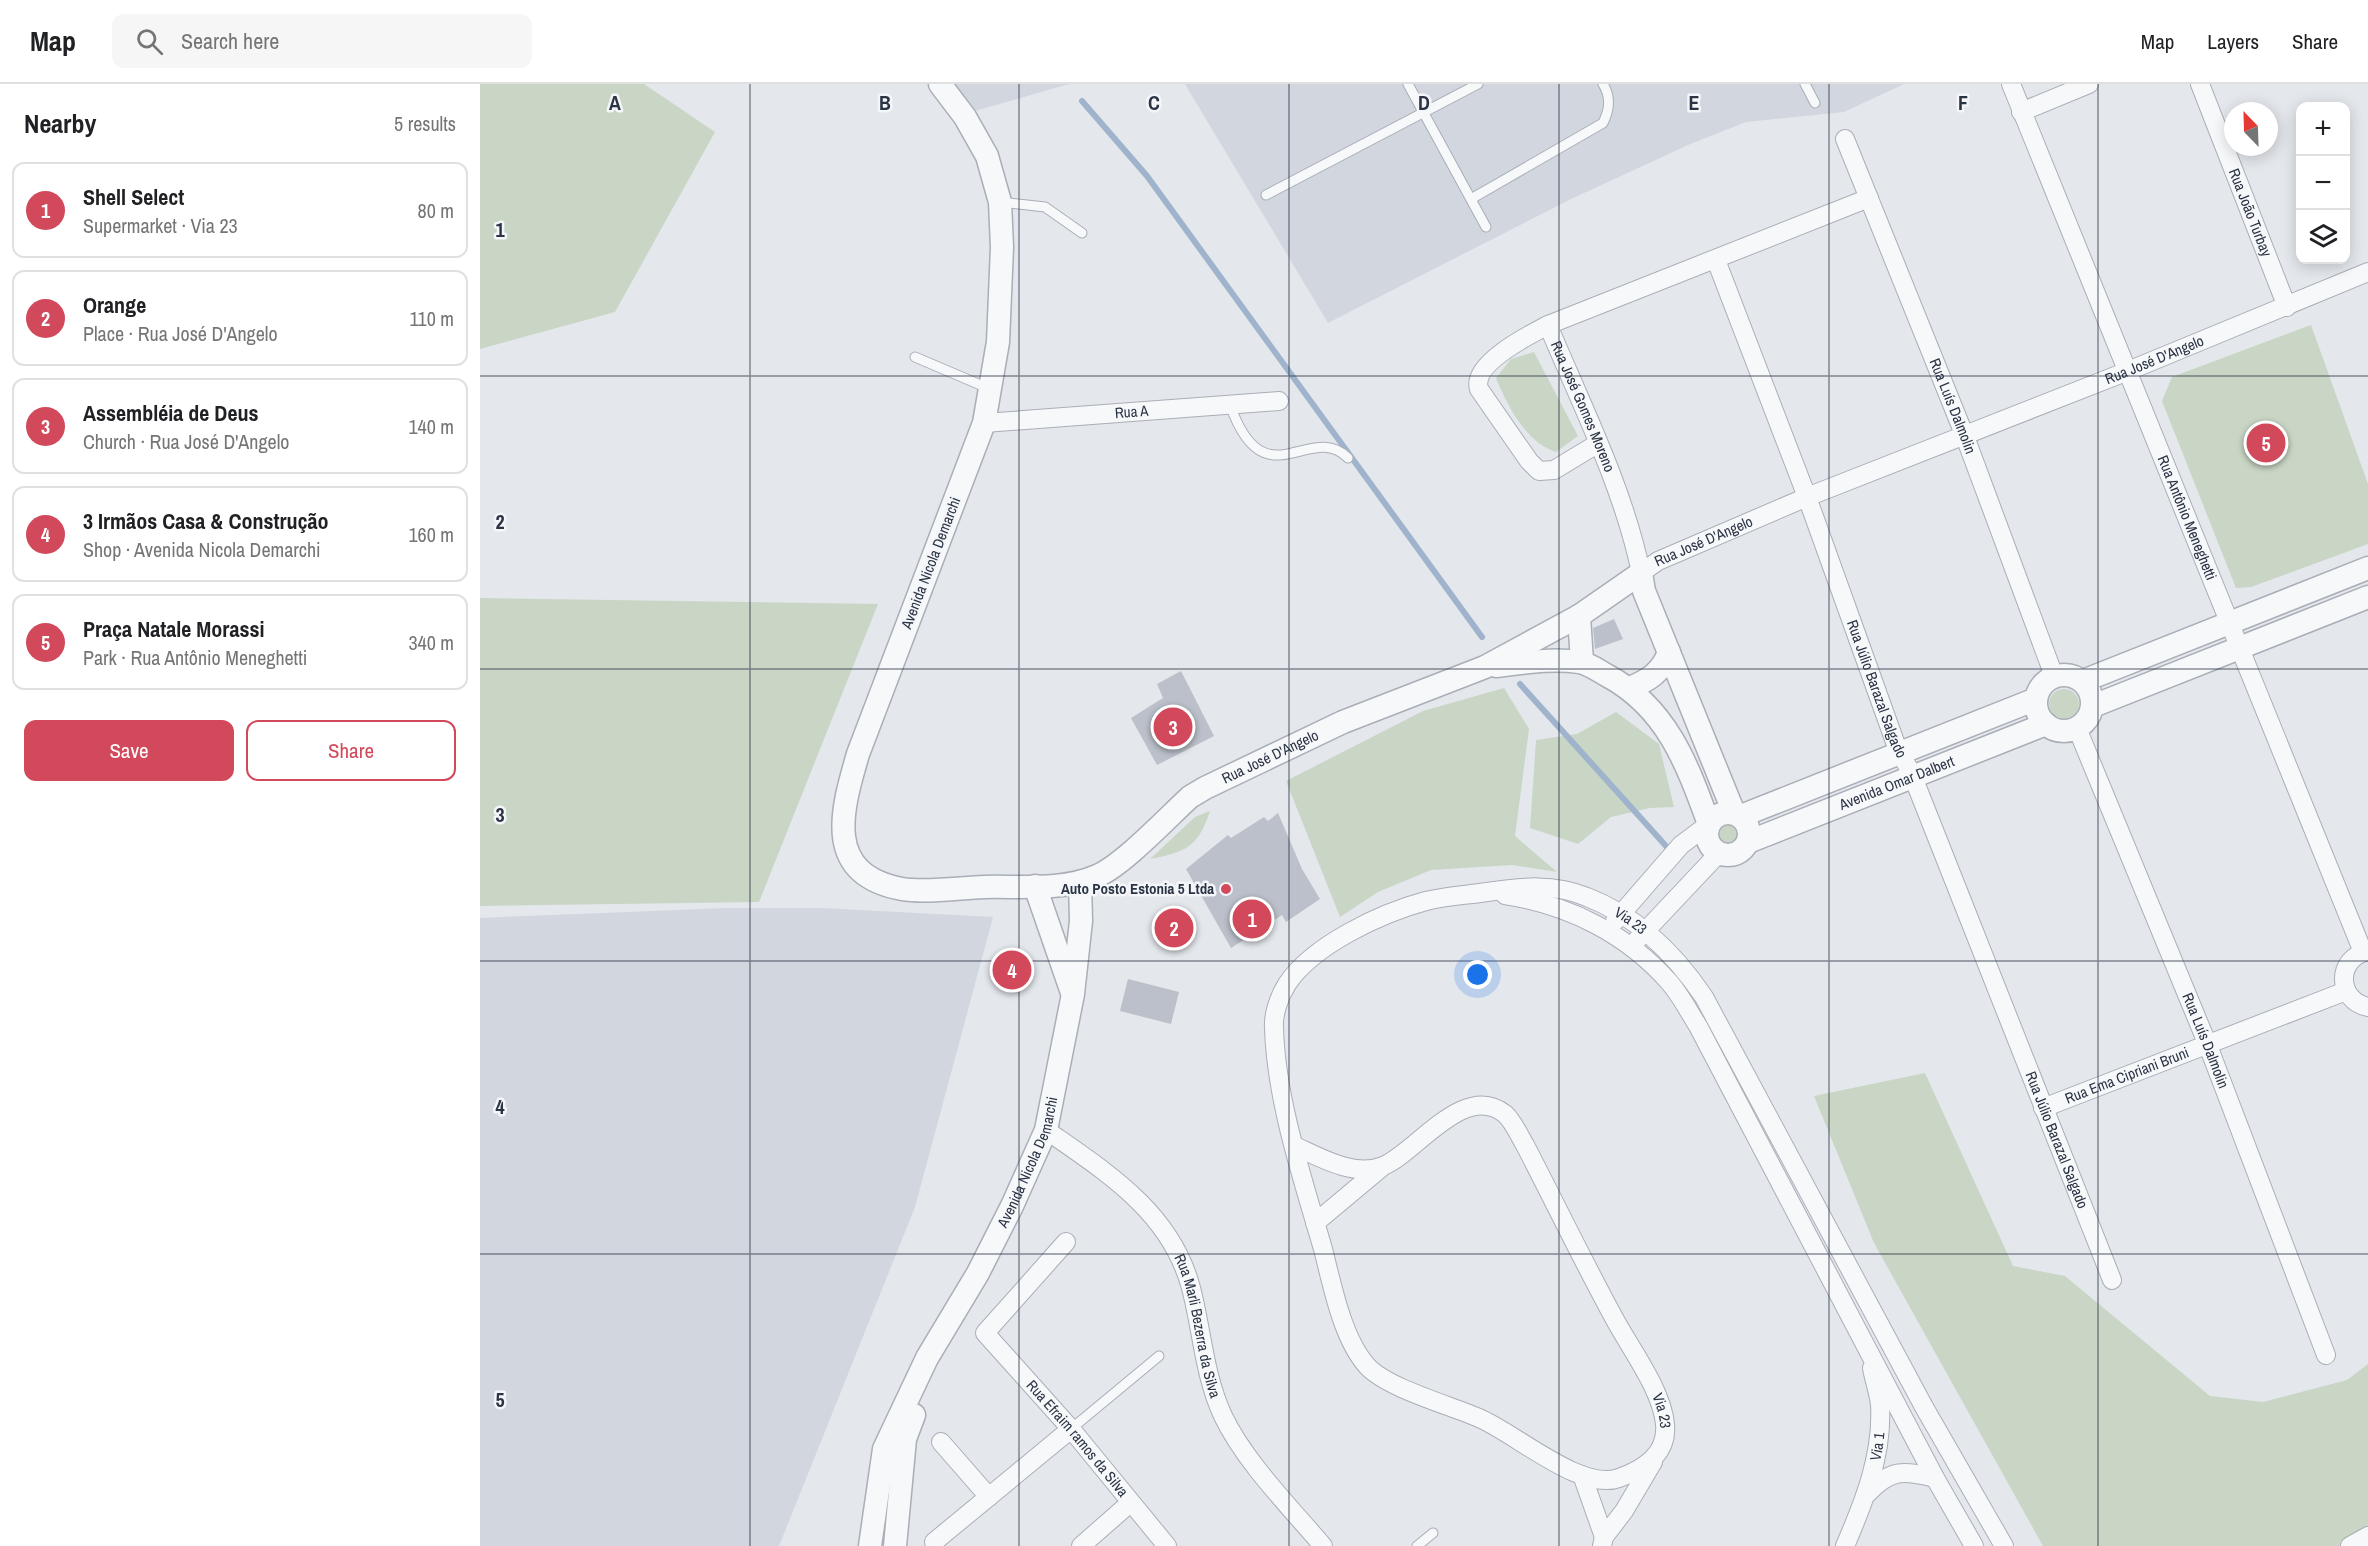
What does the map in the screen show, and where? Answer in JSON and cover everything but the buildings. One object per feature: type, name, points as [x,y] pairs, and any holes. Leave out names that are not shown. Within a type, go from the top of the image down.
[{"type":"street","name":"Avenida Nicola Demarchi","points":[[870,1546],[884,1449],[927,1358],[1007,1216],[1046,1130],[1073,994],[1081,921],[1080,882],[1035,886],[903,890],[880,882],[857,867],[847,848],[842,830],[843,805],[858,754],[984,423],[999,330],[1002,247],[1000,202],[987,156],[965,117],[940,84]]},
{"type":"street","name":"Rua Antônio Meneghetti","points":[[2011,84],[2239,648],[2366,951]]},
{"type":"street","points":[[2021,112],[2089,84]]},
{"type":"street","name":"Rua João Turbay","points":[[2200,84],[2287,307]]},
{"type":"street","name":"Rua Luís Dalmolin","points":[[1845,139],[1964,434],[2054,676]]},
{"type":"street","name":"Rua José Gomes Moreno","points":[[1737,815],[1644,591],[1635,544],[1598,444],[1548,325],[1869,198]]},
{"type":"street","name":"Rua Júlio Barazal Salgado","points":[[1716,260],[1807,497],[1895,742],[1913,777],[2112,1280]]},
{"type":"street","name":"Rua José D'Angelo","points":[[1080,882],[1113,868],[1190,797],[1205,788],[1343,722],[1485,667],[1579,616],[1658,561],[1807,497],[2128,372],[2368,272]]},
{"type":"street","points":[[1548,325],[1512,345],[1480,371],[1477,383],[1479,388],[1529,461],[1539,471],[1554,470],[1598,444]]},
{"type":"street","name":"Rua A","points":[[984,423],[1279,401]]},
{"type":"street","points":[[2083,681],[2368,568]]},
{"type":"street","points":[[2093,706],[2368,597]]},
{"type":"street","points":[[1579,616],[1582,662]]},
{"type":"street","points":[[1630,688],[1657,674],[1665,664],[1669,652]]},
{"type":"street","points":[[1485,667],[1546,660],[1582,662],[1630,688],[1653,711],[1673,739],[1689,769],[1709,824],[1707,831],[1709,844],[1719,853],[1732,855],[1739,853],[1748,842],[1749,828],[1737,815],[1720,814],[1709,824],[1681,845],[1607,930]]},
{"type":"street","points":[[2069,674],[2083,681],[2091,692],[2093,706],[2088,719],[2077,728],[2061,731],[2046,724],[2038,713],[2036,699],[2042,686],[2054,676],[2069,674]]},
{"type":"street","name":"Avenida Omar Dalbert","points":[[1737,815],[1902,753],[2036,699]]},
{"type":"street","name":"Avenida Omar Dalbert","points":[[1748,842],[2046,724]]},
{"type":"street","name":"Rua Luís Dalmolin","points":[[2077,728],[2207,1043],[2326,1355]]},
{"type":"street","points":[[1631,948],[1719,853]]},
{"type":"street","points":[[1035,886],[1073,994]]},
{"type":"street","name":"Via 23","points":[[1315,1223],[1382,1167],[1451,1116],[1483,1105],[1496,1108],[1506,1115],[1525,1145],[1650,1381],[1665,1423],[1663,1441],[1653,1462],[1608,1482],[1582,1475],[1493,1424],[1392,1385],[1368,1367],[1353,1345],[1336,1297],[1315,1223],[1295,1146],[1276,1065],[1274,1023],[1278,1001],[1288,982],[1311,959],[1371,921],[1423,902],[1518,886],[1546,887],[1584,895],[1621,914],[1645,931],[1677,961],[1704,997],[1924,1407],[2004,1546]]},
{"type":"street","name":"Via 23","points":[[1485,892],[1523,898],[1565,910],[1607,930],[1671,984],[1698,1026],[1935,1478],[1974,1546]]},
{"type":"street","points":[[2366,951],[2353,958],[2346,968],[2343,979],[2346,991],[2357,1003],[2368,1007]]},
{"type":"street","name":"Rua Ema Cipriani Bruni","points":[[2043,1108],[2346,991]]},
{"type":"street","name":"Rua Marli Bezerra da Silva","points":[[1046,1130],[1131,1193],[1160,1223],[1179,1252],[1190,1286],[1209,1380],[1224,1417],[1254,1462],[1323,1546]]},
{"type":"street","points":[[1295,1146],[1335,1164],[1362,1168],[1382,1167]]},
{"type":"street","name":"Rua Efraim ramos da Silva","points":[[1066,1242],[985,1333],[1071,1430],[1167,1546]]},
{"type":"street","name":"Avenida Nicola Demarchi","points":[[895,1546],[905,1439],[951,1318]]},
{"type":"street","name":"Via 1","points":[[1845,1546],[1866,1495],[1879,1429],[1880,1404],[1866,1344]]},
{"type":"street","points":[[1879,1429],[1907,1423],[1927,1428],[1962,1486],[1972,1491]]},
{"type":"street","points":[[934,1542],[1071,1430]]},
{"type":"street","points":[[941,1442],[989,1497]]},
{"type":"street","points":[[1603,1542],[1653,1462]]},
{"type":"street","points":[[1866,1495],[1880,1480],[1890,1474],[1913,1473],[1935,1478]]},
{"type":"street","points":[[1582,1475],[1603,1542]]},
{"type":"street","points":[[1081,1546],[1130,1503]]},
{"type":"street","points":[[2350,1546],[2368,1536]]},
{"type":"lane","points":[[1408,84],[1486,227]]},
{"type":"lane","points":[[1266,195],[1478,84]]},
{"type":"lane","points":[[1470,199],[1603,123],[1609,112],[1608,93],[1603,84]]},
{"type":"lane","points":[[1804,84],[1815,103]]},
{"type":"lane","points":[[1000,202],[1045,207],[1082,233]]},
{"type":"lane","points":[[915,357],[990,388]]},
{"type":"lane","points":[[1230,405],[1239,429],[1248,442],[1264,453],[1285,456],[1325,446],[1340,450],[1348,458]]},
{"type":"lane","points":[[1071,1430],[1159,1356]]},
{"type":"lane","points":[[1418,1546],[1432,1533]]},
{"type":"shaded area","points":[[952,84],[1069,84],[968,113]]},
{"type":"shaded area","points":[[1185,84],[1904,84],[1844,112],[1746,122],[1688,145],[1569,200],[1328,323]]},
{"type":"shaded area","points":[[728,908],[821,908],[993,917],[915,1207],[779,1546],[480,1546],[480,918]]},
{"type":"green space","points":[[480,84],[644,84],[715,132],[615,312],[480,349]]},
{"type":"green space","points":[[2311,325],[2368,484],[2368,544],[2251,587],[2236,588],[2162,401],[2172,377]]},
{"type":"green space","points":[[1534,352],[1578,436],[1556,452],[1545,447],[1527,432],[1512,411],[1496,378],[1511,359]]},
{"type":"green space","points":[[480,598],[878,604],[759,902],[480,906]]},
{"type":"green space","points":[[1504,688],[1529,729],[1515,836],[1557,872],[1512,865],[1431,870],[1378,892],[1340,917],[1286,781],[1423,711]]},
{"type":"green space","points":[[2064,689],[2075,693],[2079,704],[2075,715],[2064,719],[2053,715],[2049,704],[2053,693]]},
{"type":"green space","points":[[1616,712],[1659,744],[1674,807],[1650,808],[1611,817],[1578,844],[1530,828],[1536,740],[1577,734]]},
{"type":"green space","points":[[1210,811],[1201,833],[1189,846],[1173,854],[1150,859],[1195,817]]},
{"type":"green space","points":[[1729,819],[1740,823],[1744,834],[1740,845],[1729,849],[1718,845],[1714,834],[1718,823]]},
{"type":"green space","points":[[1925,1073],[2013,1266],[2065,1276],[2210,1396],[2263,1402],[2347,1380],[2368,1364],[2368,1546],[2043,1546],[1874,1243],[1814,1096]]},
{"type":"waterway","points":[[1082,101],[1147,176],[1482,637]]},
{"type":"waterway","points":[[1520,684],[1666,846]]},
{"type":"place","name":"Praça Natale Morassi","points":[[2266,443]]},
{"type":"place","name":"Assembléia de Deus","points":[[1173,727]]},
{"type":"place","name":"Auto Posto Estonia 5 Ltda","points":[[1226,889]]},
{"type":"place","name":"Shell Select","points":[[1252,919]]},
{"type":"place","name":"Orange","points":[[1174,928]]},
{"type":"place","name":"3 Irmãos Casa & Construção","points":[[1012,970]]}]
